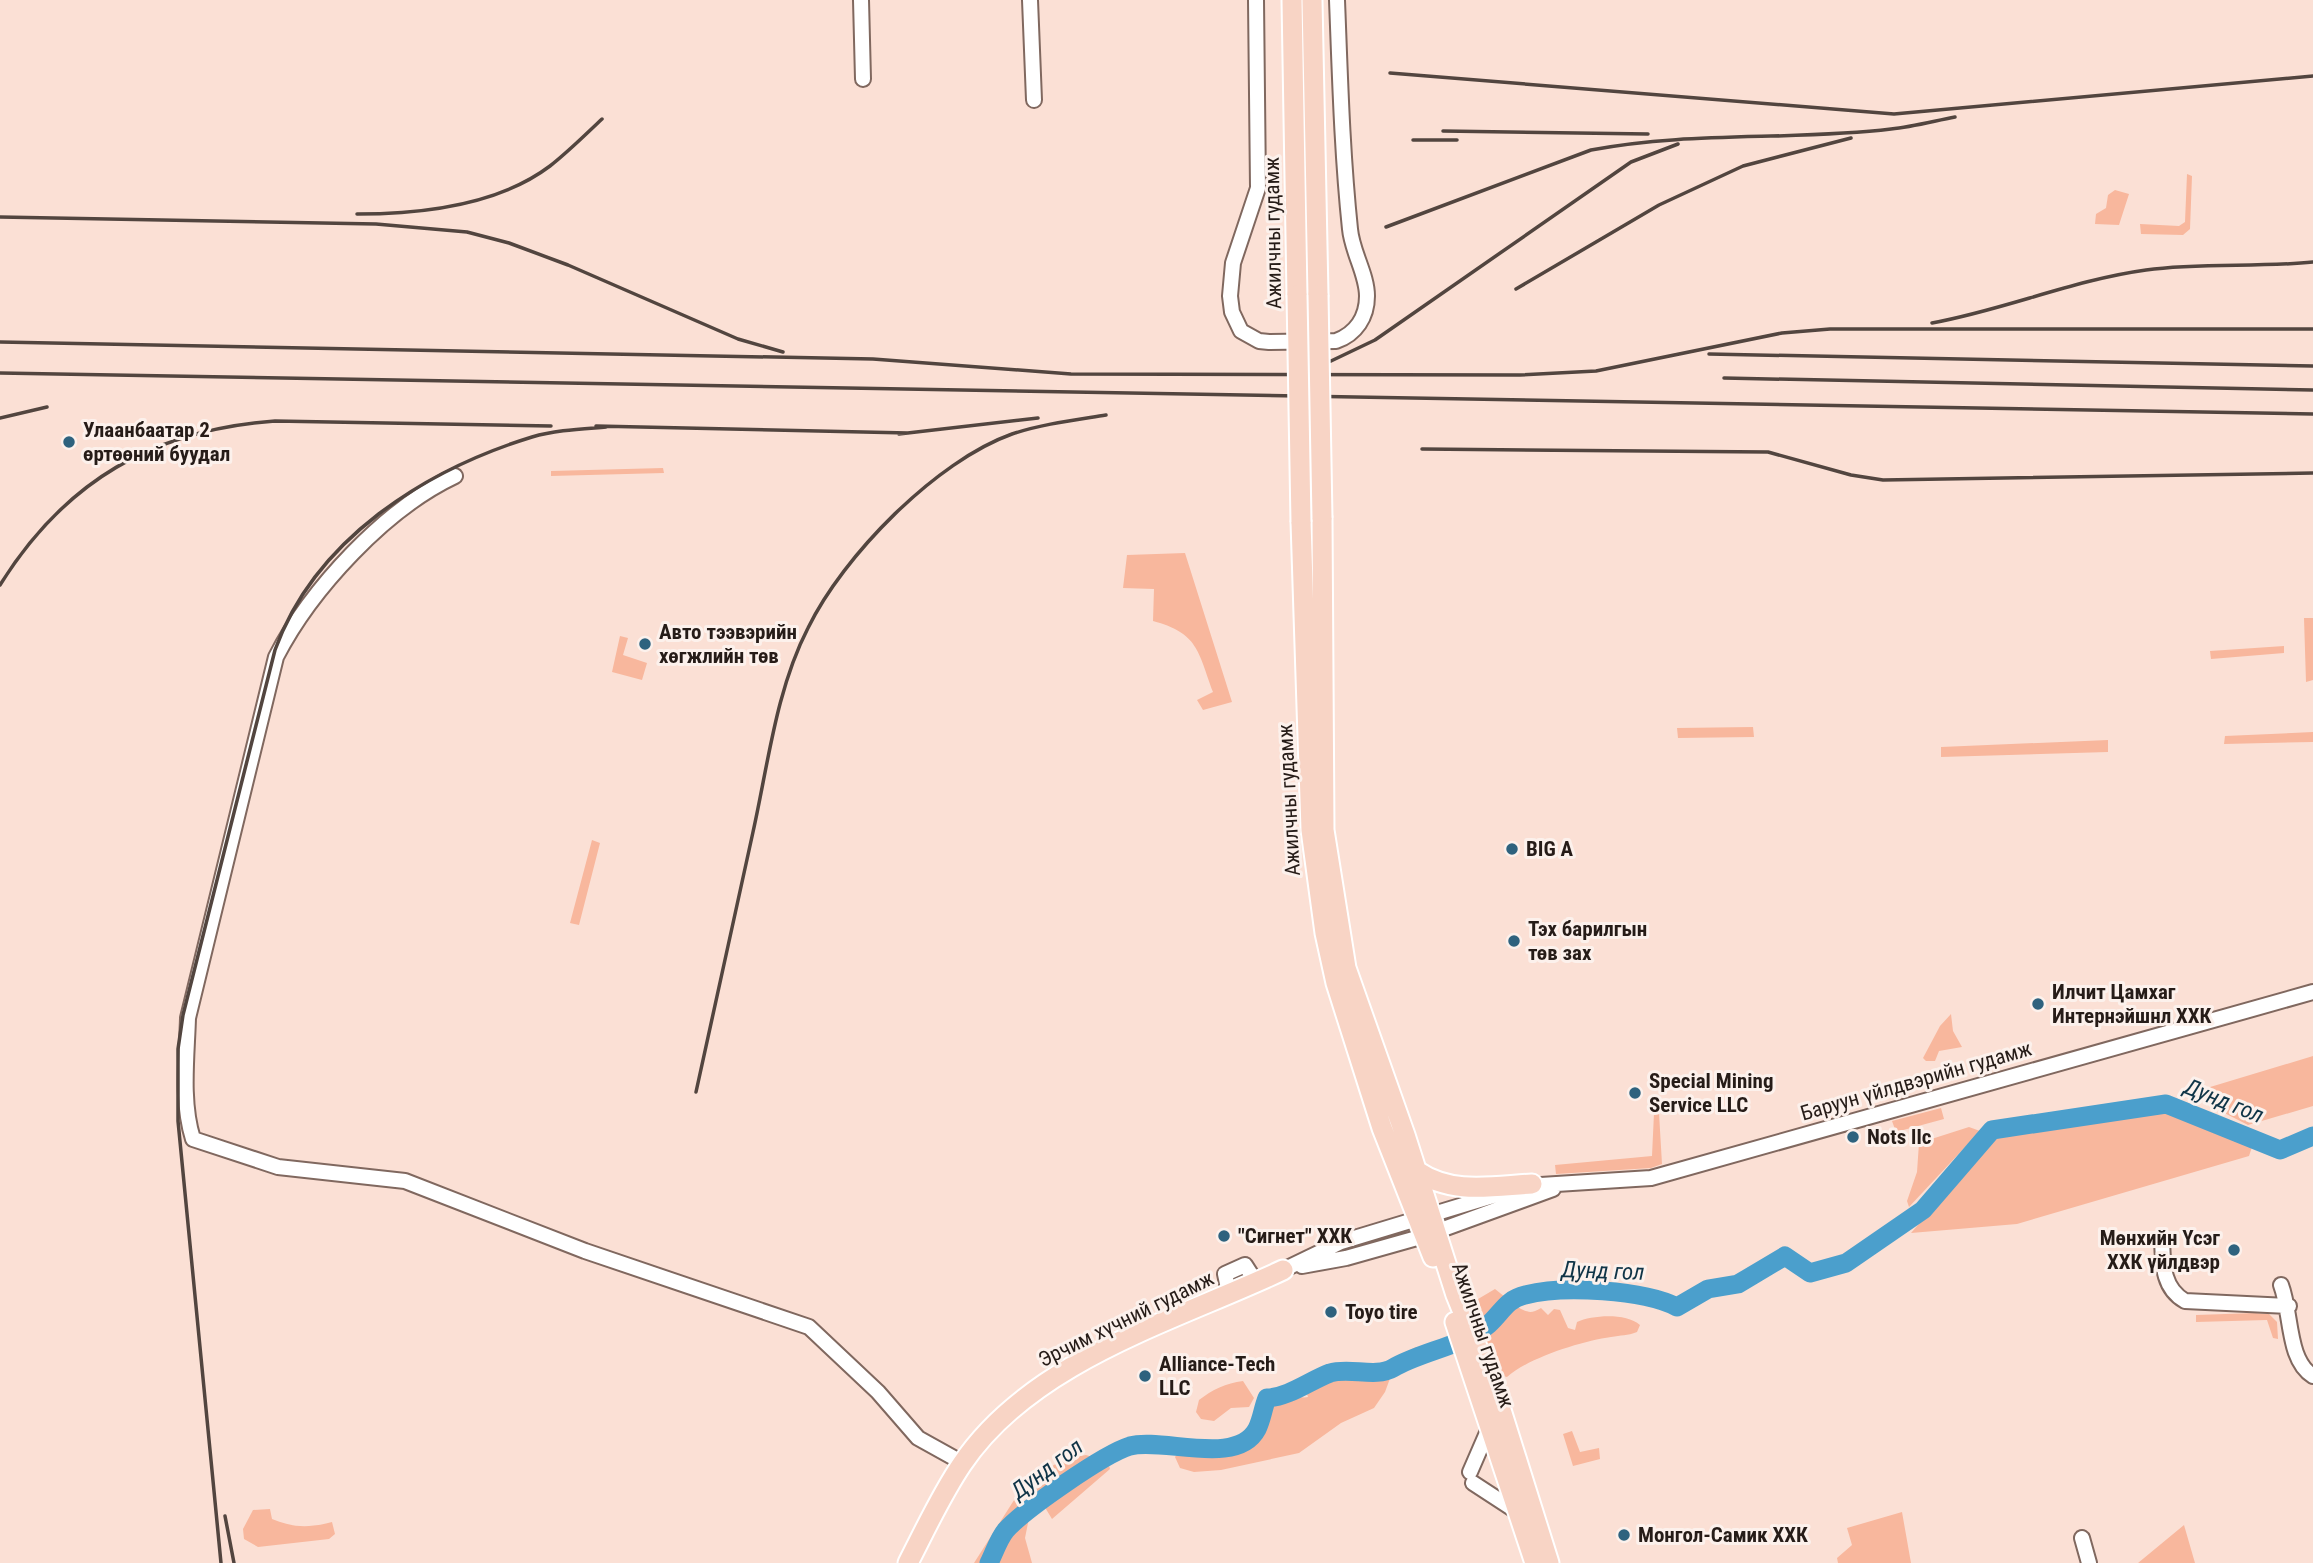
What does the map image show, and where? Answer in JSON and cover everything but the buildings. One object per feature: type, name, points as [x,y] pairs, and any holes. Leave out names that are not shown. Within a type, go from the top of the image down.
[{"type":"main road","name":"Ажилчны гудамж","points":[[1292,0],[1301,522],[1311,831],[1346,968],[1417,1171],[1428,1225]]},
{"type":"main road","name":"Ажилчны гудамж","points":[[1312,0],[1322,518],[1322,876],[1336,983],[1382,1128],[1428,1225],[1487,1398],[1549,1563]]},
{"type":"main road","points":[[1417,1171],[1433,1182],[1450,1186],[1532,1184]]},
{"type":"main road","name":"Эрчим хүчний гудамж","points":[[908,1563],[963,1463],[1006,1414],[1045,1383],[1159,1324],[1283,1270]]},
{"type":"main road","name":"Ажилчны гудамж","points":[[1487,1398],[1490,1426],[1535,1563]]},
{"type":"street","points":[[861,0],[863,79]]},
{"type":"street","points":[[1030,0],[1034,100]]},
{"type":"street","points":[[1256,0],[1258,188],[1233,263],[1230,296],[1232,312],[1241,331],[1259,341],[1269,342],[1336,341],[1346,338],[1362,321],[1365,308],[1367,296],[1351,234],[1343,160],[1337,0]]},
{"type":"street","points":[[455,476],[425,490],[347,559],[314,596],[293,625],[276,657],[188,1018],[189,1127],[193,1139],[278,1167],[405,1181],[585,1251],[809,1327],[878,1392],[918,1438],[963,1463]]},
{"type":"street","name":"Баруун үйлдвэрийн гудамж","points":[[1428,1225],[1532,1184],[1651,1178],[2313,992]]},
{"type":"street","name":"Баруун үйлдвэрийн гудамж","points":[[1428,1225],[1568,1184]]},
{"type":"street","name":"Эрчим хүчний гудамж","points":[[1283,1270],[1341,1242],[1428,1225]]},
{"type":"street","points":[[2162,1239],[2168,1286],[2174,1295],[2185,1301],[2289,1306]]},
{"type":"street","points":[[2281,1284],[2289,1306],[2294,1353],[2302,1369],[2313,1376]]},
{"type":"street","points":[[1490,1426],[1472,1478],[1519,1513]]},
{"type":"street","points":[[2082,1538],[2089,1563]]},
{"type":"shaded area","points":[[2187,174],[2192,176],[2190,229],[2183,235],[2141,234],[2140,224],[2179,226],[2185,222]]},
{"type":"shaded area","points":[[2115,190],[2129,194],[2119,225],[2095,224],[2096,214],[2106,208],[2108,195]]},
{"type":"shaded area","points":[[663,468],[664,473],[551,476],[551,471]]},
{"type":"shaded area","points":[[1185,553],[1232,702],[1203,710],[1197,700],[1213,692],[1194,646],[1179,631],[1153,621],[1154,589],[1123,588],[1127,555]]},
{"type":"shaded area","points":[[2304,618],[2313,618],[2313,680],[2306,682]]},
{"type":"shaded area","points":[[620,636],[628,638],[623,655],[647,663],[642,680],[612,672]]},
{"type":"shaded area","points":[[2284,646],[2284,653],[2211,659],[2210,651]]},
{"type":"shaded area","points":[[1753,727],[1754,737],[1678,738],[1677,728]]},
{"type":"shaded area","points":[[2313,732],[2313,742],[2224,744],[2225,736]]},
{"type":"shaded area","points":[[2108,740],[2108,752],[1941,757],[1941,747]]},
{"type":"shaded area","points":[[592,840],[600,843],[579,925],[570,923]]},
{"type":"shaded area","points":[[1951,1014],[1953,1031],[1962,1047],[1939,1051],[1935,1061],[1926,1061],[1923,1058],[1940,1026]]},
{"type":"shaded area","points":[[2313,1056],[2313,1106],[2248,1125],[2187,1094]]},
{"type":"shaded area","points":[[1941,1108],[1944,1119],[1896,1132],[1892,1121]]},
{"type":"shaded area","points":[[2167,1109],[2252,1147],[2249,1156],[2017,1224],[1911,1233],[1997,1134]]},
{"type":"shaded area","points":[[1654,1113],[1659,1113],[1662,1164],[1651,1168],[1556,1174],[1555,1165],[1652,1156]]},
{"type":"shaded area","points":[[1969,1127],[1980,1131],[1909,1207],[1907,1201],[1917,1172],[1919,1143]]},
{"type":"shaded area","points":[[1495,1289],[1505,1297],[1486,1322],[1472,1316],[1473,1302]]},
{"type":"shaded area","points":[[1511,1305],[1529,1312],[1541,1308],[1548,1315],[1554,1309],[1560,1310],[1568,1328],[1575,1330],[1577,1322],[1600,1317],[1626,1318],[1640,1325],[1637,1332],[1585,1342],[1556,1351],[1528,1363],[1507,1377],[1492,1373],[1482,1337],[1498,1325],[1498,1318]]},
{"type":"shaded area","points":[[2269,1314],[2277,1322],[2278,1339],[2273,1338],[2267,1320],[2196,1322],[2196,1315]]},
{"type":"shaded area","points":[[1416,1347],[1423,1348],[1412,1360],[1392,1373],[1385,1392],[1374,1408],[1341,1423],[1299,1453],[1221,1470],[1194,1472],[1180,1468],[1175,1457],[1185,1443],[1225,1444],[1242,1437],[1257,1415],[1263,1395],[1284,1393],[1308,1397],[1306,1391],[1309,1386],[1322,1386],[1331,1376],[1374,1378],[1384,1363]]},
{"type":"shaded area","points":[[1243,1381],[1254,1398],[1249,1407],[1231,1408],[1214,1421],[1201,1419],[1196,1412],[1199,1400],[1231,1383]]},
{"type":"shaded area","points":[[1572,1431],[1580,1452],[1599,1448],[1600,1459],[1573,1466],[1563,1434]]},
{"type":"shaded area","points":[[1086,1455],[1108,1462],[1110,1469],[1052,1519],[1032,1486],[1036,1479],[1055,1464]]},
{"type":"shaded area","points":[[1016,1497],[1031,1508],[1025,1538],[1032,1563],[974,1563]]},
{"type":"shaded area","points":[[270,1509],[272,1519],[287,1524],[309,1526],[332,1522],[335,1534],[329,1539],[258,1547],[244,1539],[243,1529],[253,1510]]},
{"type":"shaded area","points":[[1902,1512],[1911,1563],[1838,1563],[1837,1558],[1852,1545],[1847,1528]]},
{"type":"shaded area","points":[[2184,1525],[2195,1563],[2138,1563]]},
{"type":"waterway","name":"Дунд гол","points":[[989,1563],[1003,1533],[1016,1521],[1065,1483],[1118,1451],[1144,1444],[1216,1449],[1233,1446],[1247,1440],[1257,1429],[1267,1398],[1291,1392],[1337,1371],[1386,1371],[1479,1332],[1519,1297],[1560,1290],[1603,1291],[1645,1297],[1677,1307],[1708,1289],[1738,1284],[1785,1256],[1810,1273],[1846,1263],[1923,1210],[1992,1130],[2166,1104],[2280,1150],[2313,1136]]},
{"type":"railway","points":[[1390,73],[1894,114],[2313,76]]},
{"type":"railway","points":[[1386,227],[1591,150],[1666,140],[1853,133],[1899,128],[1955,117]]},
{"type":"railway","points":[[357,214],[406,212],[457,205],[506,190],[529,180],[550,166],[602,119]]},
{"type":"railway","points":[[1443,131],[1648,134]]},
{"type":"railway","points":[[1516,289],[1659,205],[1743,166],[1851,138]]},
{"type":"railway","points":[[1413,140],[1457,140]]},
{"type":"railway","points":[[1298,368],[1331,361],[1375,340],[1631,162],[1678,144]]},
{"type":"railway","points":[[0,217],[376,224],[467,232],[509,243],[568,265],[738,339],[783,352]]},
{"type":"railway","points":[[1932,323],[1986,311],[2092,281],[2146,270],[2313,262]]},
{"type":"railway","points":[[0,342],[873,359],[1071,374],[1520,375],[1596,371],[1782,333],[1830,329],[2313,329]]},
{"type":"railway","points":[[1709,354],[2313,366]]},
{"type":"railway","points":[[0,373],[2313,414]]},
{"type":"railway","points":[[1724,378],[2313,390]]},
{"type":"railway","points":[[0,418],[47,407]]},
{"type":"railway","points":[[696,1092],[780,702],[797,652],[824,600],[868,542],[923,488],[953,466],[983,447],[1012,434],[1106,415]]},
{"type":"railway","points":[[899,434],[1038,418]]},
{"type":"railway","points":[[0,585],[25,548],[53,517],[83,490],[116,467],[152,449],[190,436],[231,426],[275,421],[551,426]]},
{"type":"railway","points":[[596,426],[908,433]]},
{"type":"railway","points":[[221,1563],[178,1121],[178,1049],[183,1015],[275,650],[293,610],[317,575],[346,543],[378,514],[414,490],[492,451],[532,437],[560,431],[606,427]]},
{"type":"railway","points":[[1422,449],[1768,452],[1851,475],[1883,480],[2313,473]]},
{"type":"railway","points":[[225,1516],[234,1563]]},
{"type":"place","name":"Улаанбаатар 2 өртөөний буудал","points":[[69,442]]},
{"type":"place","name":"Авто тээвэрийн хөгжлийн төв","points":[[645,644]]},
{"type":"place","name":"BIG A","points":[[1512,849]]},
{"type":"place","name":"Тэх барилгын төв зах","points":[[1514,941]]},
{"type":"place","name":"Илчит Цамхаг Интернэйшнл ХХК","points":[[2038,1004]]},
{"type":"place","name":"Special Mining Service LLC","points":[[1635,1093]]},
{"type":"place","name":"Nots llc","points":[[1853,1137]]},
{"type":"place","name":"\"Сигнет\" ХХК","points":[[1224,1236]]},
{"type":"place","name":"Мөнхийн Үсэг ХХК үйлдвэр","points":[[2234,1250]]},
{"type":"place","name":"Toyo tire","points":[[1331,1312]]},
{"type":"place","name":"Alliance-Tech LLC","points":[[1145,1376]]},
{"type":"place","name":"Монгол-Самик ХХК","points":[[1624,1535]]}]
